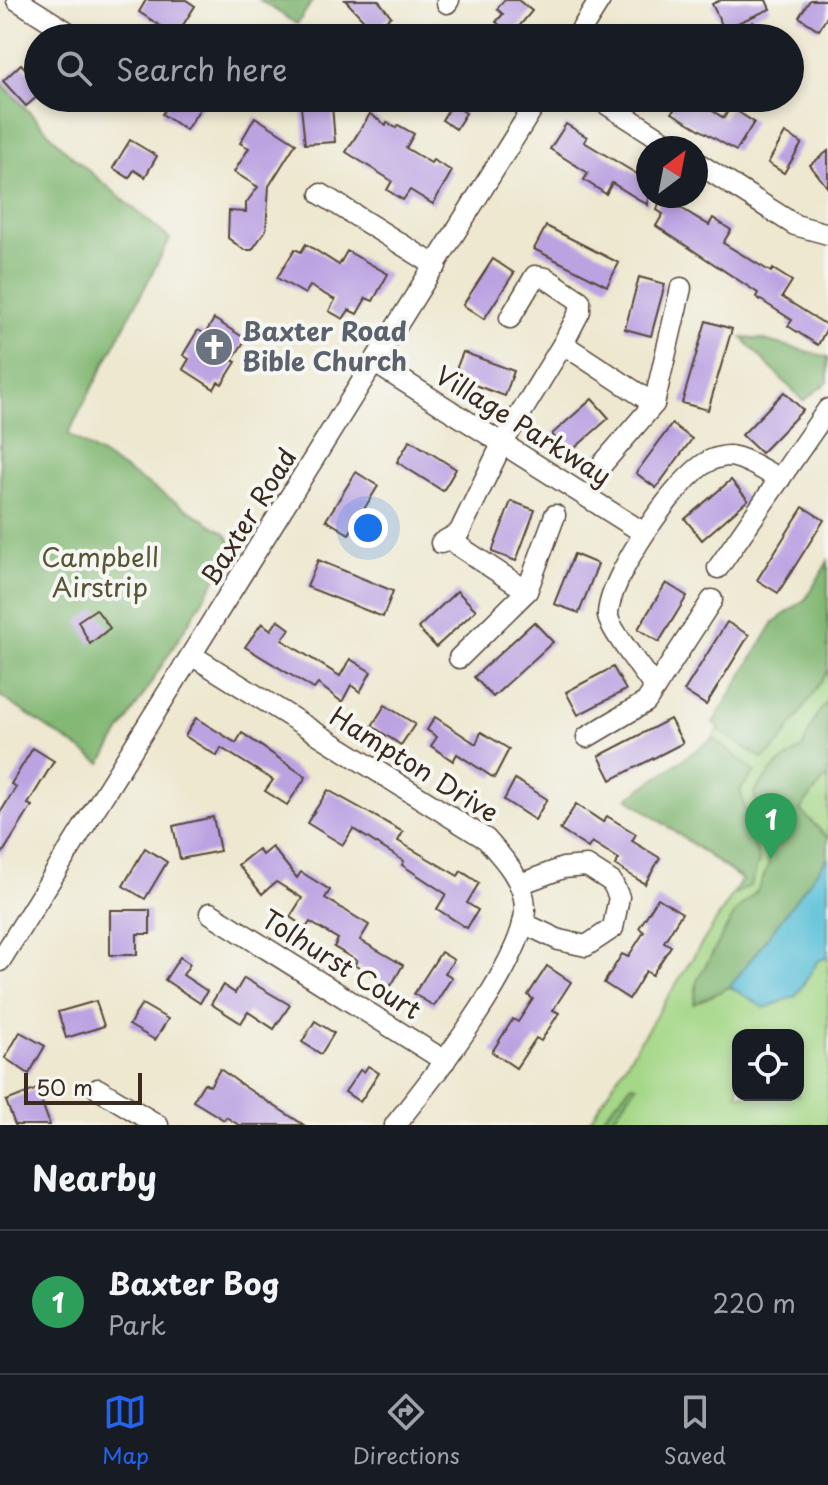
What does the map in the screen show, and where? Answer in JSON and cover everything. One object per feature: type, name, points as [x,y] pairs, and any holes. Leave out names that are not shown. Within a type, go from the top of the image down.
[{"type":"street","points":[[17,0],[55,24]]},
{"type":"street","points":[[585,24],[600,0]]},
{"type":"street","name":"Baxter Road","points":[[0,961],[530,112]]},
{"type":"street","points":[[619,112],[656,136]]},
{"type":"street","points":[[708,170],[795,225],[828,234]]},
{"type":"street","points":[[321,194],[436,266]]},
{"type":"street","points":[[510,318],[535,276],[546,278],[580,301],[580,311],[563,344],[502,444],[459,533],[444,541],[527,591]]},
{"type":"street","points":[[599,468],[654,404],[681,288]]},
{"type":"street","points":[[563,344],[654,404]]},
{"type":"street","name":"Village Parkway","points":[[375,363],[644,533]]},
{"type":"street","points":[[718,568],[828,409]]},
{"type":"street","points":[[655,688],[608,620],[618,576],[644,533],[691,475],[711,460],[731,456],[780,479]]},
{"type":"street","points":[[459,658],[527,591],[555,515]]},
{"type":"street","points":[[587,737],[646,702],[712,600]]},
{"type":"street","name":"Hampton Drive","points":[[193,656],[486,839],[520,884]]},
{"type":"street","points":[[395,1125],[445,1061],[513,953],[525,906],[520,884],[563,868],[587,866],[612,882],[619,897],[613,928],[586,946],[559,940],[523,923]]},
{"type":"street","name":"Tolhurst Court","points":[[210,913],[445,1061]]},
{"type":"street","points":[[98,1089],[158,1125]]},
{"type":"green space","points":[[260,0],[313,0],[297,24]]},
{"type":"green space","name":"Campbell Airstrip","points":[[0,81],[24,106],[24,112],[29,112],[68,153],[170,239],[68,434],[225,533],[235,548],[101,763],[0,696]]},
{"type":"green space","points":[[742,338],[760,339],[828,357],[828,382],[803,401]]},
{"type":"green space","points":[[828,561],[828,671],[781,742],[763,759],[725,735],[713,723],[774,622],[807,598]]},
{"type":"green space","points":[[828,565],[828,1125],[587,1125],[742,880],[628,798],[710,743]]},
{"type":"green space","points":[[828,700],[828,779],[800,810],[828,838],[828,857],[730,987],[694,1004],[697,981],[736,911],[758,890],[769,864],[754,792],[775,767],[803,747],[815,718]]},
{"type":"green space","points":[[713,738],[755,772],[740,790],[759,861],[751,885],[732,896],[742,879],[628,798]]},
{"type":"green space","points":[[632,1084],[637,1085],[608,1125],[596,1125]]},
{"type":"water","points":[[828,857],[828,957],[818,961],[796,996],[765,1008],[730,987]]},
{"type":"building","points":[[146,0],[186,0],[195,6],[184,24],[158,24],[139,12]]},
{"type":"building","points":[[345,0],[378,0],[391,16],[381,24],[367,24]]},
{"type":"building","points":[[504,0],[518,0],[532,11],[521,24],[498,24],[496,22],[503,14],[497,9]]},
{"type":"building","points":[[721,0],[766,0],[770,9],[736,24],[722,24],[712,4]]},
{"type":"building","points":[[810,0],[828,0],[828,15],[819,30],[799,17]]},
{"type":"building","points":[[21,64],[24,67],[24,104],[3,81]]},
{"type":"building","points":[[163,112],[198,112],[186,130]]},
{"type":"building","points":[[302,112],[333,112],[335,142],[305,144]]},
{"type":"building","points":[[447,112],[466,113],[456,129],[442,120]]},
{"type":"building","points":[[714,112],[724,118],[727,112],[738,112],[754,122],[736,151],[672,113]]},
{"type":"building","points":[[370,114],[386,125],[387,122],[396,128],[398,125],[414,134],[406,148],[452,171],[433,204],[410,190],[403,200],[387,190],[392,181],[346,152]]},
{"type":"building","points":[[255,117],[296,143],[269,186],[266,230],[252,250],[244,250],[228,238],[229,211],[246,212],[246,203],[258,187],[234,172],[249,148],[240,143]]},
{"type":"building","points":[[566,124],[587,137],[584,142],[636,173],[636,198],[612,183],[606,194],[584,180],[588,173],[550,149]]},
{"type":"building","points":[[785,133],[802,143],[784,173],[768,163]]},
{"type":"building","points":[[130,140],[157,156],[145,177],[134,170],[129,178],[113,168]]},
{"type":"building","points":[[828,151],[828,188],[810,165]]},
{"type":"building","points":[[681,208],[709,225],[713,218],[731,230],[723,243],[792,281],[782,297],[828,326],[818,345],[788,326],[792,320],[756,297],[758,293],[656,226],[663,214],[657,210]]},
{"type":"building","points":[[546,226],[619,263],[607,286],[534,249]]},
{"type":"building","points":[[306,244],[339,265],[347,251],[388,274],[373,301],[366,298],[357,314],[349,310],[343,319],[329,311],[335,300],[310,286],[305,294],[277,278],[295,249],[301,252]]},
{"type":"building","points":[[493,259],[514,273],[484,319],[463,305]]},
{"type":"building","points":[[639,277],[665,284],[651,336],[625,329]]},
{"type":"building","name":"Baxter Road Bible Church","points":[[214,319],[246,339],[232,360],[236,362],[222,384],[218,382],[214,389],[183,369],[189,359],[183,355],[198,330],[205,334]]},
{"type":"building","points":[[706,321],[732,329],[708,410],[682,403]]},
{"type":"building","points":[[463,352],[514,371],[505,396],[453,377]]},
{"type":"building","points":[[784,392],[803,410],[761,453],[742,435]]},
{"type":"building","points":[[592,399],[609,418],[568,454],[552,434]]},
{"type":"building","points":[[672,424],[692,439],[656,488],[636,473]]},
{"type":"building","points":[[410,440],[456,469],[443,491],[397,462]]},
{"type":"building","points":[[356,472],[378,486],[349,534],[326,520]]},
{"type":"building","points":[[731,480],[748,500],[702,540],[685,519]]},
{"type":"building","points":[[511,501],[535,510],[516,561],[492,552]]},
{"type":"building","points":[[803,507],[824,520],[778,593],[757,580]]},
{"type":"building","points":[[574,554],[598,564],[579,613],[554,604]]},
{"type":"building","points":[[318,560],[393,591],[383,617],[307,587]]},
{"type":"building","points":[[666,583],[687,596],[659,642],[638,629]]},
{"type":"building","points":[[457,591],[476,610],[436,647],[418,628]]},
{"type":"building","points":[[96,609],[110,628],[90,644],[78,621]]},
{"type":"building","points":[[278,620],[290,629],[282,640],[340,676],[350,659],[371,672],[360,692],[351,685],[342,702],[318,684],[314,689],[245,647],[262,623],[271,630]]},
{"type":"building","points":[[534,622],[553,642],[493,697],[474,677]]},
{"type":"building","points":[[727,622],[749,635],[706,705],[684,691]]},
{"type":"building","points":[[613,667],[626,690],[578,715],[566,692]]},
{"type":"building","points":[[385,705],[415,724],[401,745],[372,726]]},
{"type":"building","points":[[435,717],[476,744],[481,732],[509,749],[494,778],[457,754],[453,761],[431,746],[437,737],[427,730]]},
{"type":"building","points":[[196,718],[236,743],[242,733],[306,777],[287,805],[265,791],[273,780],[221,748],[217,756],[185,736]]},
{"type":"building","points":[[670,719],[683,743],[611,780],[599,756]]},
{"type":"building","points":[[33,748],[54,761],[28,804],[32,806],[0,857],[0,813],[16,787],[11,784]]},
{"type":"building","points":[[515,779],[547,799],[535,820],[504,800]]},
{"type":"building","points":[[328,790],[403,832],[398,841],[458,876],[461,871],[479,883],[467,903],[478,910],[467,928],[437,909],[446,894],[402,865],[404,861],[353,829],[343,845],[307,823]]},
{"type":"building","points":[[576,804],[603,822],[607,816],[636,834],[632,841],[660,858],[645,884],[615,865],[619,859],[592,842],[588,848],[560,830]]},
{"type":"building","points":[[213,817],[220,851],[180,859],[173,826]]},
{"type":"building","points":[[272,847],[297,878],[301,872],[330,890],[325,898],[369,925],[360,940],[403,965],[391,986],[354,965],[357,961],[334,947],[338,939],[310,922],[306,928],[290,917],[302,898],[276,882],[262,894],[238,865],[258,849],[262,855]]},
{"type":"building","points":[[145,848],[167,862],[145,899],[123,886]]},
{"type":"building","points":[[658,898],[682,913],[664,942],[671,946],[652,975],[646,971],[629,999],[604,983],[622,954],[628,957],[644,932],[639,928]]},
{"type":"building","points":[[110,910],[150,910],[150,934],[137,934],[137,955],[110,955]]},
{"type":"building","points":[[441,952],[454,960],[445,973],[452,977],[434,1006],[414,994]]},
{"type":"building","points":[[180,957],[190,964],[183,975],[207,991],[200,1003],[165,980]]},
{"type":"building","points":[[547,966],[571,982],[553,1010],[559,1013],[541,1041],[536,1038],[516,1068],[492,1052],[513,1019],[518,1022],[533,999],[528,995]]},
{"type":"building","points":[[244,978],[290,1005],[274,1029],[248,1012],[241,1023],[211,1004],[223,985],[235,993]]},
{"type":"building","points":[[96,1001],[104,1026],[66,1038],[58,1012]]},
{"type":"building","points":[[142,1004],[168,1019],[155,1040],[129,1025]]},
{"type":"building","points":[[315,1021],[334,1033],[321,1054],[302,1042]]},
{"type":"building","points":[[20,1032],[45,1046],[29,1074],[5,1058]]},
{"type":"building","points":[[368,1066],[379,1073],[360,1102],[345,1092],[360,1070],[364,1072]]},
{"type":"building","points":[[220,1069],[304,1125],[239,1125],[226,1117],[224,1120],[193,1101],[204,1083],[210,1086]]},
{"type":"building","points":[[37,1089],[50,1125],[15,1125],[6,1101]]},
{"type":"place","name":"Baxter Road Bible Church","points":[[214,347]]},
{"type":"place","name":"Baxter Bog","points":[[771,859]]}]
